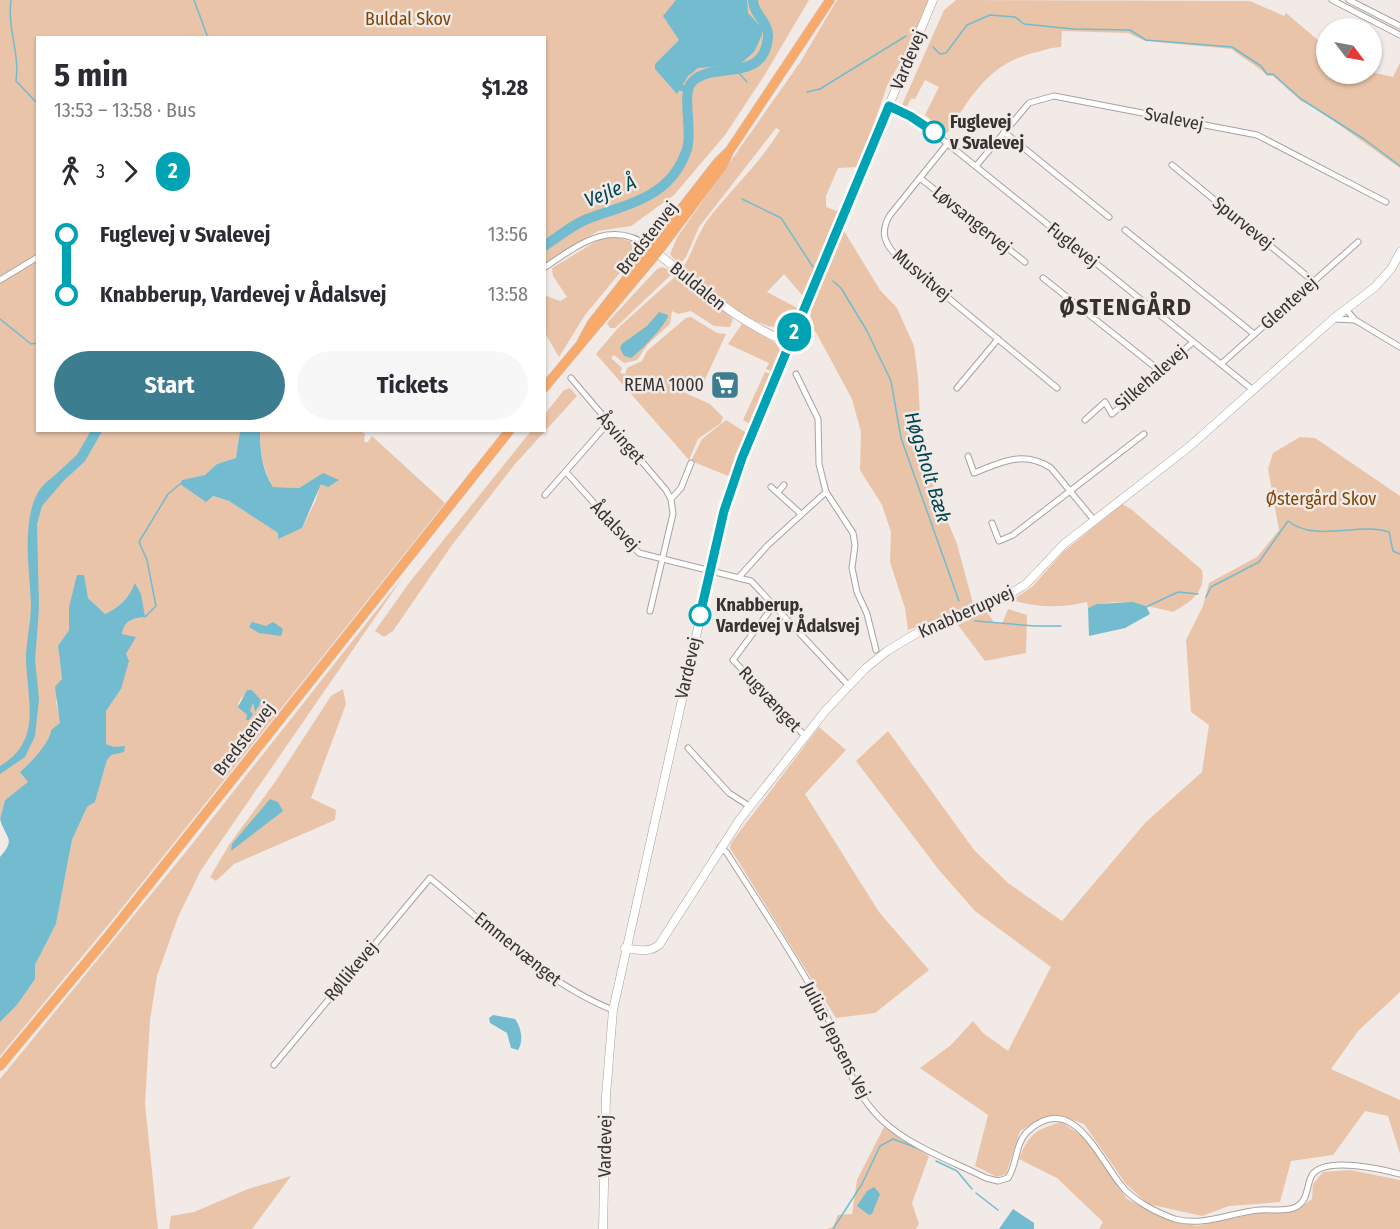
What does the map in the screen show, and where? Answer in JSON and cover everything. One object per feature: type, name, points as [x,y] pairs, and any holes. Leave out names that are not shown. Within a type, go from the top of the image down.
[{"type":"highway","name":"Bredstenvej","points":[[546,385],[582,340],[598,326],[717,163],[730,150],[830,0]]},
{"type":"highway","name":"Bredstenvej","points":[[0,1066],[113,931],[508,432]]},
{"type":"street","name":"Vardevej","points":[[603,1229],[607,1075],[613,1010],[710,570],[735,478],[933,0]]},
{"type":"street","points":[[1332,0],[1340,2],[1400,36]]},
{"type":"street","points":[[1349,0],[1400,26]]},
{"type":"street","name":"Svalevej","points":[[976,166],[1029,103],[1054,96],[1257,135],[1386,202]]},
{"type":"street","name":"Fuglevej","points":[[889,106],[922,123],[948,143],[1253,390]]},
{"type":"street","points":[[1004,132],[1109,217]]},
{"type":"street","name":"Musvitvej","points":[[948,143],[886,222],[884,236],[887,245],[1057,388]]},
{"type":"street","name":"Spurvevej","points":[[1172,165],[1313,281]]},
{"type":"street","name":"Løvsangervej","points":[[920,178],[1024,262]]},
{"type":"street","points":[[1125,230],[1254,334]]},
{"type":"street","name":"Buldalen","points":[[546,267],[588,241],[608,234],[631,235],[654,250],[738,318],[756,329],[789,343]]},
{"type":"street","name":"Glentevej","points":[[1221,364],[1358,242]]},
{"type":"street","name":"Knabberupvej","points":[[626,948],[645,951],[653,950],[659,945],[720,847],[749,806],[805,736],[867,668],[927,627],[1016,592],[1064,544],[1189,447],[1384,277],[1400,252]]},
{"type":"street","points":[[0,280],[36,258]]},
{"type":"street","points":[[1043,278],[1160,371]]},
{"type":"street","points":[[1346,309],[1355,320],[1400,347]]},
{"type":"street","points":[[1333,320],[1355,320]]},
{"type":"street","points":[[957,388],[998,339]]},
{"type":"street","name":"Silkehalevej","points":[[1085,420],[1105,402],[1112,414],[1193,342]]},
{"type":"street","points":[[796,375],[818,419],[819,464],[826,492],[853,533],[854,576],[876,650]]},
{"type":"street","name":"Åsvinget","points":[[571,378],[666,490],[671,499]]},
{"type":"street","points":[[545,495],[608,423]]},
{"type":"street","points":[[992,523],[999,541],[1024,528],[1144,434]]},
{"type":"street","points":[[968,456],[974,472],[1013,458],[1035,459],[1051,468],[1094,520]]},
{"type":"street","points":[[650,611],[673,514],[671,499],[681,488],[691,463]]},
{"type":"street","name":"Ådalsvej","points":[[566,472],[632,548],[648,557],[662,561],[739,577]]},
{"type":"street","points":[[778,492],[784,485]]},
{"type":"street","points":[[771,487],[801,514]]},
{"type":"street","points":[[826,492],[742,570],[739,577],[751,581],[849,686]]},
{"type":"street","name":"Rugvænget","points":[[774,605],[733,660],[805,736]]},
{"type":"street","points":[[866,642],[874,640]]},
{"type":"street","points":[[688,748],[729,793],[749,806]]},
{"type":"street","name":"Julius Jepsens Vej","points":[[720,847],[727,854],[821,1005],[836,1035],[848,1073],[871,1109],[898,1134],[982,1176],[998,1181],[1008,1178],[1020,1143],[1027,1132],[1051,1120],[1064,1120],[1076,1126],[1091,1139],[1121,1187],[1137,1200],[1176,1219],[1199,1222],[1258,1210],[1295,1208],[1302,1203],[1311,1176],[1324,1167],[1354,1166],[1400,1174]]},
{"type":"street","name":"Emmervænget","points":[[430,878],[561,984],[586,1000],[613,1010]]},
{"type":"street","name":"Røllikevej","points":[[274,1065],[430,878]]},
{"type":"green space","name":"Buldal Skov","points":[[0,0],[809,0],[764,76],[725,135],[674,195],[631,226],[598,231],[546,263],[546,36],[36,36],[36,255],[0,277]]},
{"type":"green space","points":[[837,0],[930,0],[916,33],[887,86],[859,167],[838,168],[826,196],[826,207],[840,212],[802,295],[784,274],[767,292],[799,309],[789,329],[774,327],[759,323],[732,308],[683,268],[709,218],[755,164],[780,130],[776,128],[699,227],[686,257],[679,265],[670,254],[678,236],[801,61]]},
{"type":"green space","points":[[956,0],[1250,1],[1284,16],[1286,13],[1316,38],[1316,84],[1382,84],[1382,74],[1393,77],[1400,63],[1400,168],[1311,105],[1301,101],[1273,76],[1267,76],[1232,49],[1145,41],[1128,33],[1062,31],[1061,47],[1017,58],[992,74],[973,95],[947,133],[925,115],[939,87],[925,80],[915,99],[911,98],[907,107],[902,105],[944,10]]},
{"type":"green space","points":[[844,231],[880,290],[897,308],[914,346],[921,436],[930,478],[957,544],[974,607],[908,630],[905,608],[890,562],[891,532],[882,505],[860,470],[861,432],[852,399],[817,334],[810,326],[811,311]]},
{"type":"green space","points":[[615,237],[633,242],[638,251],[585,315],[559,357],[546,335],[546,296],[560,301],[567,297],[553,276],[552,268],[600,239]]},
{"type":"green space","points":[[36,261],[36,432],[240,432],[237,458],[217,464],[206,475],[182,480],[212,496],[229,501],[278,533],[278,538],[302,528],[316,500],[323,473],[299,488],[273,487],[263,460],[260,432],[362,432],[365,434],[364,441],[367,443],[372,436],[445,503],[118,913],[0,1056],[0,1022],[17,1005],[35,979],[35,965],[56,924],[72,840],[87,807],[95,802],[107,760],[114,747],[106,744],[106,711],[121,689],[126,654],[135,637],[121,634],[122,630],[129,621],[144,617],[136,584],[123,602],[105,614],[88,598],[84,584],[69,607],[69,630],[58,646],[62,679],[56,702],[61,723],[52,730],[44,746],[21,772],[29,782],[5,800],[0,819],[0,283]],"holes":[[[252,690],[262,701],[255,712],[253,703],[248,716],[238,704],[241,698]]]},
{"type":"green space","points":[[662,267],[674,272],[615,328],[610,328],[607,323],[657,269]]},
{"type":"green space","points":[[677,275],[730,316],[733,319],[730,327],[714,326],[691,311],[678,314],[672,311],[670,324],[648,344],[637,360],[624,363],[614,355],[611,358],[622,368],[620,373],[625,374],[627,368],[642,361],[647,351],[686,318],[691,317],[717,333],[726,334],[702,386],[694,390],[684,385],[681,391],[710,404],[723,417],[721,423],[698,439],[689,460],[596,354],[618,328]]},
{"type":"green space","points":[[742,324],[779,345],[781,353],[771,371],[766,369],[769,363],[728,344]]},
{"type":"green space","points":[[765,372],[771,374],[754,421],[750,424],[743,420]]},
{"type":"green space","points":[[570,388],[577,396],[546,430],[546,413],[564,390]]},
{"type":"green space","points":[[726,420],[745,432],[747,437],[731,477],[691,461],[702,439]]},
{"type":"green space","points":[[530,432],[544,432],[515,464],[452,545],[393,631],[384,637],[375,631],[409,583]]},
{"type":"green space","name":"Østergård Skov","points":[[1300,437],[1315,438],[1400,496],[1400,992],[1358,1031],[1331,1069],[1400,1100],[1400,1154],[1388,1116],[1365,1111],[1333,1155],[1291,1161],[1280,1202],[1229,1206],[1202,1216],[1148,1204],[1126,1184],[1084,1124],[1059,1115],[1037,1121],[1020,1131],[1006,1174],[997,1177],[975,1166],[988,1115],[920,1068],[951,1045],[973,1021],[983,1033],[1008,1051],[1051,967],[975,911],[939,870],[856,761],[888,731],[974,850],[1008,883],[1062,921],[1146,822],[1202,772],[1209,725],[1191,712],[1186,640],[1203,606],[1209,583],[1257,557],[1279,530],[1268,469],[1273,453]]},
{"type":"green space","points":[[1122,504],[1131,509],[1202,570],[1202,584],[1196,596],[1173,612],[1120,602],[1099,604],[1088,608],[1087,602],[1050,606],[1031,605],[1012,600],[1032,587],[1063,552]]},
{"type":"green space","points":[[403,577],[201,870],[178,917],[157,976],[150,1020],[145,1104],[158,1229],[0,1229],[0,1079],[185,853]]},
{"type":"green space","points":[[1008,609],[1027,615],[1026,653],[985,661],[958,625],[987,611],[994,623],[1002,624]]},
{"type":"green space","points":[[343,689],[346,704],[311,798],[336,810],[335,820],[234,864],[216,881],[210,877],[229,845],[275,782],[331,696]]},
{"type":"green space","points":[[819,727],[846,750],[805,794],[879,912],[929,970],[875,1013],[836,1018],[730,848],[731,843]]},
{"type":"green space","points":[[1061,1122],[1088,1140],[1127,1199],[1166,1219],[1197,1226],[1258,1213],[1293,1212],[1312,1199],[1313,1184],[1323,1172],[1350,1170],[1400,1180],[1400,1229],[1099,1229],[1103,1222],[1057,1178],[1019,1159],[1026,1143],[1034,1134]]},
{"type":"green space","points":[[884,1127],[929,1156],[912,1203],[919,1224],[916,1229],[827,1229],[833,1227],[838,1215],[852,1214],[857,1180]]},
{"type":"green space","points":[[291,1176],[252,1229],[169,1229],[171,1216],[194,1212],[248,1189]]},
{"type":"water","points":[[676,0],[747,0],[748,13],[762,28],[762,35],[754,52],[739,65],[698,68],[688,76],[677,94],[655,69],[655,64],[679,40],[663,16]]},
{"type":"water","points":[[659,312],[668,315],[658,331],[631,358],[624,356],[620,348],[622,344],[647,326]]},
{"type":"water","points":[[240,432],[260,432],[262,460],[273,487],[299,488],[323,473],[339,480],[328,487],[321,484],[302,528],[278,539],[278,533],[229,501],[213,496],[206,502],[180,484],[182,480],[205,475],[217,464],[236,458]]},
{"type":"water","points":[[67,472],[65,479],[42,506],[37,524],[39,608],[35,660],[39,699],[35,736],[25,757],[0,774],[0,766],[14,756],[22,744],[30,719],[26,659],[31,612],[28,528],[32,509],[38,492],[50,479]]},
{"type":"water","points":[[77,575],[84,575],[88,598],[105,614],[123,601],[135,583],[141,594],[145,617],[129,621],[123,630],[122,634],[136,637],[126,654],[129,661],[121,689],[106,711],[106,744],[114,747],[125,746],[124,752],[111,755],[107,760],[95,802],[87,807],[72,840],[56,924],[35,965],[35,979],[17,1005],[0,1022],[0,857],[9,842],[0,819],[5,800],[28,782],[20,772],[44,746],[51,730],[60,723],[55,687],[62,679],[58,646],[69,630],[69,607]]},
{"type":"water","points":[[1133,602],[1146,606],[1150,614],[1125,628],[1089,636],[1088,608],[1097,604]]},
{"type":"water","points":[[252,622],[266,626],[273,622],[283,629],[281,636],[259,633],[249,627]]},
{"type":"water","points":[[247,690],[252,690],[262,701],[255,712],[253,703],[250,711],[253,714],[249,720],[246,720],[247,715],[238,707]]},
{"type":"water","points":[[270,799],[278,802],[283,811],[231,851],[232,844]]},
{"type":"water","points":[[493,1015],[515,1019],[521,1034],[518,1050],[511,1048],[507,1033],[490,1023],[489,1018]]},
{"type":"water","points":[[874,1187],[880,1194],[872,1214],[869,1215],[857,1206],[867,1191]]},
{"type":"water","points":[[1013,1209],[1034,1223],[1034,1229],[999,1229]]},
{"type":"waterway","points":[[11,0],[16,81],[36,102]]},
{"type":"waterway","points":[[194,0],[207,36]]},
{"type":"waterway","name":"Vejle Å","points":[[546,245],[581,222],[647,196],[671,178],[687,149],[689,132],[687,95],[692,82],[712,72],[747,67],[757,61],[764,52],[768,32],[755,10],[753,0]]},
{"type":"waterway","points":[[933,47],[940,54],[946,53],[967,25],[990,15],[1015,17],[1024,24],[1073,29],[1130,30],[1146,40],[1232,47],[1261,66],[1267,74],[1273,74],[1301,99],[1364,139],[1400,166]]},
{"type":"waterway","points":[[807,92],[820,89],[906,36]]},
{"type":"waterway","points":[[737,71],[747,82]]},
{"type":"waterway","points":[[676,85],[688,88]]},
{"type":"waterway","name":"Høgsholt Bæk","points":[[742,199],[781,218],[813,267]]},
{"type":"waterway","name":"Høgsholt Bæk","points":[[833,281],[841,288],[867,331],[891,381],[901,438],[959,601]]},
{"type":"waterway","points":[[0,319],[31,344],[36,343]]},
{"type":"waterway","name":"Vejle Å","points":[[57,480],[81,458],[96,432]]},
{"type":"waterway","points":[[145,617],[156,606],[147,560],[139,542],[168,494],[180,484]]},
{"type":"waterway","name":"Høgsholt Bæk","points":[[1206,597],[1211,587],[1259,562],[1288,521],[1311,531],[1364,529],[1389,532],[1393,551],[1400,554]]},
{"type":"waterway","name":"Høgsholt Bæk","points":[[1146,607],[1178,592],[1198,594]]},
{"type":"waterway","name":"Høgsholt Bæk","points":[[975,621],[1061,626]]},
{"type":"waterway","points":[[833,1229],[862,1184],[880,1146],[893,1139],[917,1148]]},
{"type":"waterway","points":[[936,1161],[957,1171],[972,1189]]},
{"type":"waterway","points":[[976,1193],[998,1210]]},
{"type":"bus line","name":"2","points":[[700,615],[724,511],[742,458],[889,106],[910,116],[934,132]]},
{"type":"place","name":"Fuglevej v Svalevej","points":[[934,132]]},
{"type":"place","name":"REMA 1000","points":[[725,385]]},
{"type":"place","name":"Knabberup, Vardevej v Ådalsvej","points":[[700,615]]},
{"type":"district","name":"ØSTENGÅRD","points":[[1126,307]]}]
